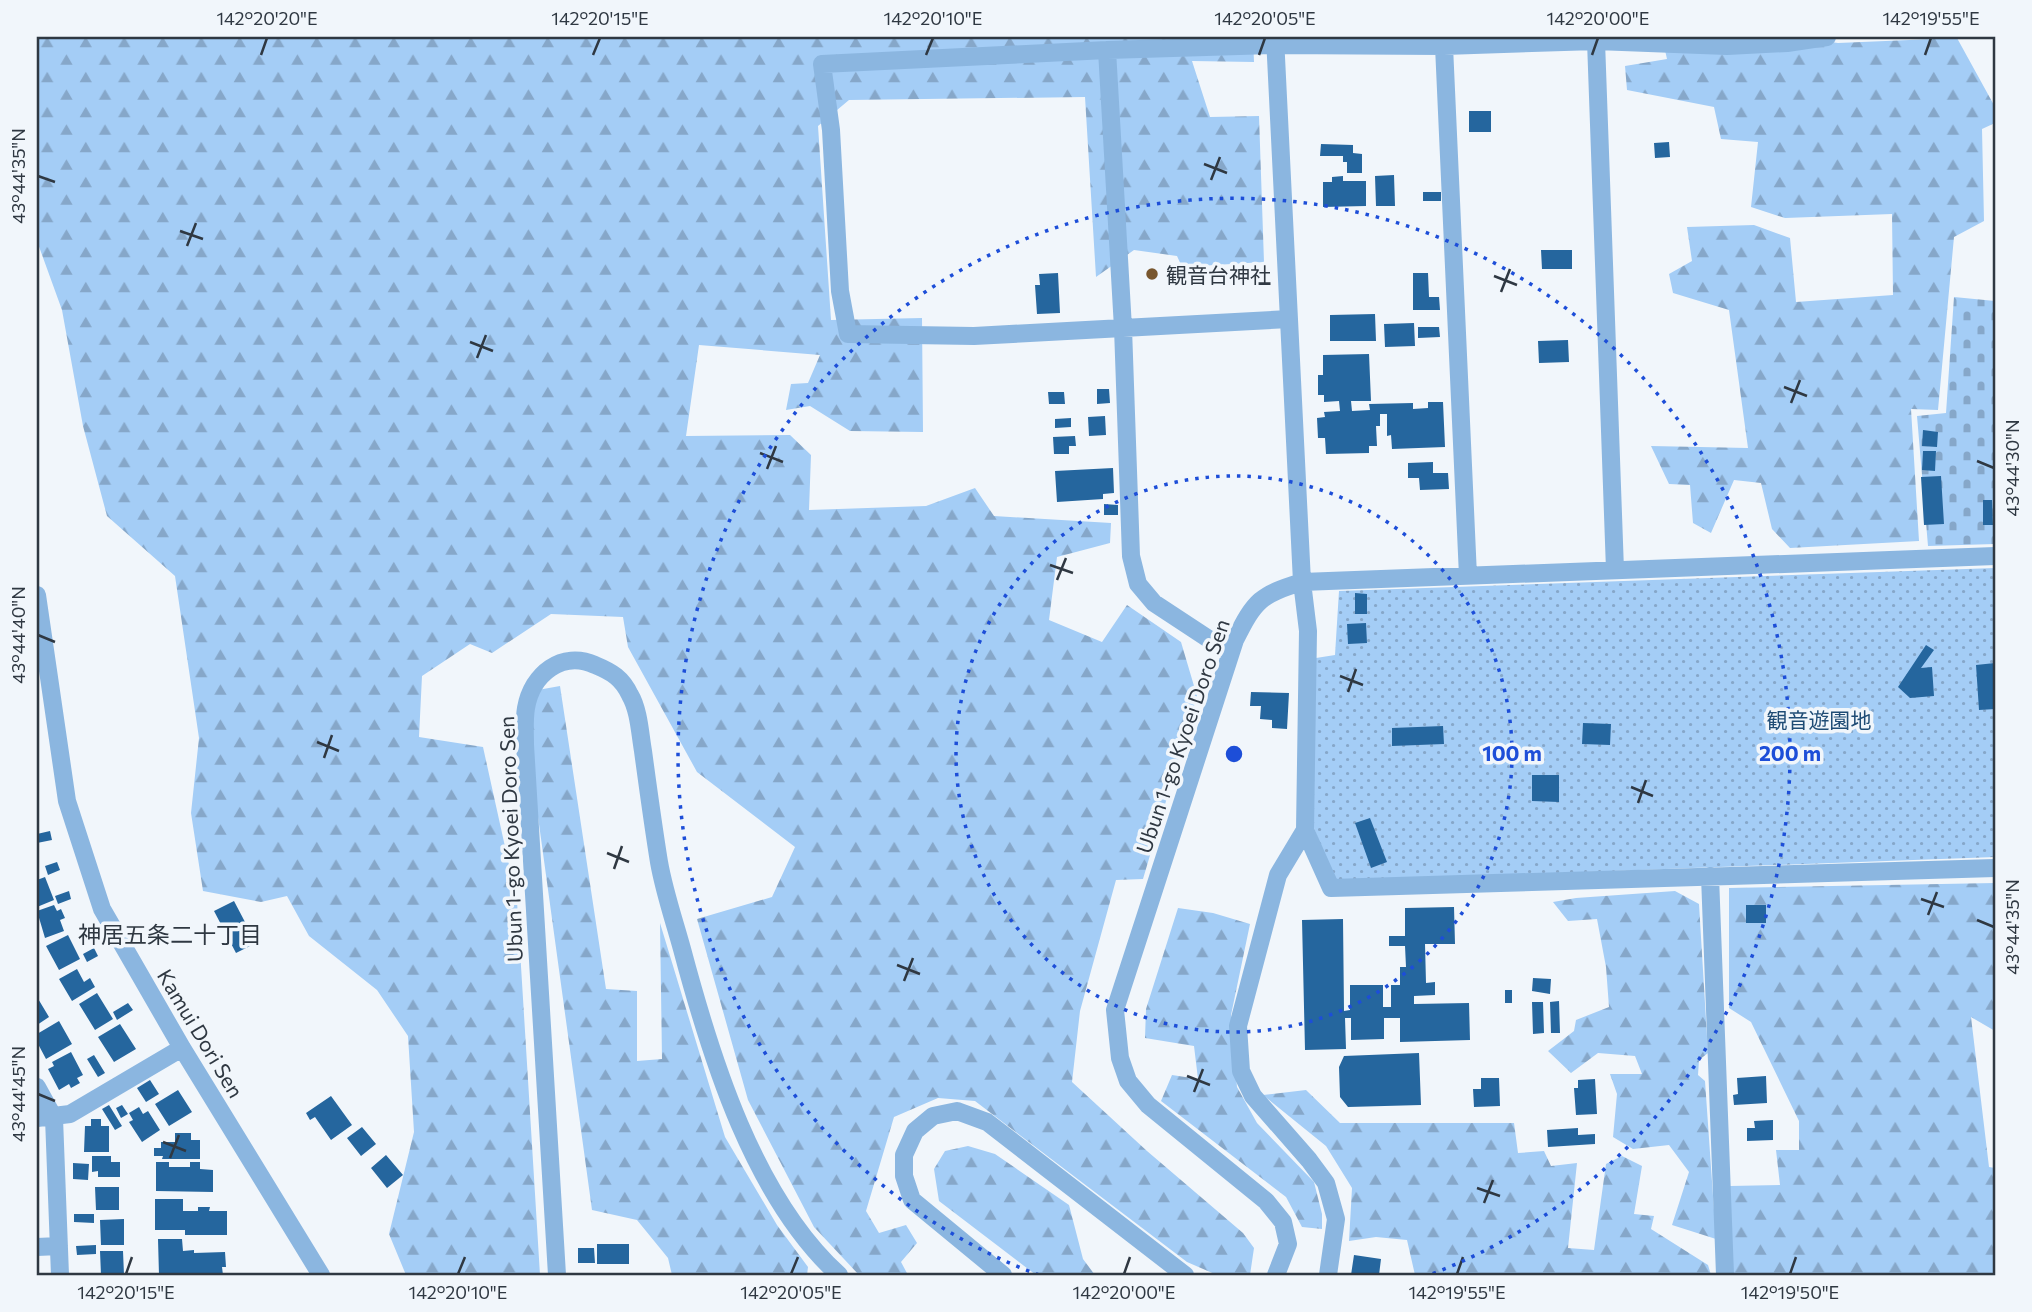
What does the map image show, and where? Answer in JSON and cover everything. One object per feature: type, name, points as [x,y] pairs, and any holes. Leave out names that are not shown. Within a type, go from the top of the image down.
[{"type":"street","points":[[1289,319],[974,337],[848,334],[840,291],[831,130],[822,64],[1275,41],[1444,46],[1596,41],[1727,46],[1787,43],[1827,37]]},
{"type":"street","points":[[1275,41],[1302,582],[1308,631],[1305,830],[1331,888],[1995,868]]},
{"type":"street","points":[[1596,41],[1615,570]]},
{"type":"street","points":[[1444,46],[1468,576]]},
{"type":"street","points":[[1107,50],[1123,328],[1131,556],[1138,583],[1154,603],[1230,653]]},
{"type":"street","name":"Ubun 1-go Kyoei Doro Sen","points":[[1279,1274],[1288,1244],[1283,1222],[1266,1201],[1148,1105],[1128,1081],[1120,1058],[1115,1010],[1230,653],[1250,609],[1273,591],[1302,582],[1995,556]]},
{"type":"street","name":"Kamui Dori Sen","points":[[37,594],[38,616],[68,801],[102,909],[182,1048],[321,1275]]},
{"type":"street","name":"Ubun 1-go Kyoei Doro Sen","points":[[556,1275],[525,745],[526,706],[536,685],[549,667],[569,660],[589,662],[616,674],[631,696],[640,731],[659,864],[699,1013],[731,1102],[770,1188],[806,1240],[839,1275]]},
{"type":"street","points":[[1305,830],[1278,875],[1238,1026],[1241,1071],[1253,1096],[1310,1160],[1326,1183],[1336,1219],[1328,1275]]},
{"type":"street","points":[[1710,877],[1725,1275]]},
{"type":"street","points":[[46,1118],[70,1114],[182,1048]]},
{"type":"street","points":[[37,1087],[46,1118],[60,1275]]},
{"type":"street","points":[[1003,1275],[912,1200],[904,1176],[904,1155],[915,1131],[933,1116],[957,1111],[986,1122],[1185,1275]]},
{"type":"street","points":[[37,1247],[59,1246]]},
{"type":"green space","points":[[37,37],[1253,37],[1254,62],[1192,61],[1210,117],[1259,116],[1264,262],[1182,267],[1177,256],[1134,250],[1096,277],[1085,97],[849,100],[818,126],[831,320],[922,318],[923,432],[850,431],[810,406],[786,410],[791,384],[808,383],[820,355],[699,345],[686,436],[790,435],[811,455],[809,510],[926,506],[975,488],[994,516],[1111,523],[1110,543],[1057,557],[1049,620],[1102,642],[1127,605],[1181,642],[1197,696],[1143,879],[1116,880],[1080,1011],[1072,1082],[1243,1233],[1254,1248],[1250,1275],[1217,1275],[1187,1262],[975,1101],[938,1098],[894,1117],[866,1211],[879,1233],[906,1225],[917,1243],[901,1262],[908,1275],[859,1275],[814,1227],[748,1100],[697,919],[772,897],[795,847],[697,772],[628,647],[623,617],[551,614],[492,653],[470,644],[422,676],[419,737],[483,747],[517,901],[540,1275],[406,1275],[389,1234],[414,1132],[408,1036],[377,990],[309,936],[287,896],[261,902],[203,891],[191,813],[199,738],[175,576],[107,516],[83,426],[62,310],[37,241]]},
{"type":"green space","points":[[1662,37],[1795,37],[1838,43],[1957,38],[1995,107],[1995,123],[1982,129],[1984,221],[1954,237],[1938,410],[1911,409],[1919,541],[1790,548],[1772,529],[1761,483],[1734,480],[1711,533],[1693,523],[1690,485],[1669,484],[1651,446],[1748,448],[1729,310],[1673,293],[1669,274],[1692,261],[1687,227],[1754,225],[1790,238],[1796,302],[1893,295],[1892,214],[1785,218],[1751,207],[1758,142],[1721,139],[1714,107],[1627,90],[1625,66],[1667,59]]},
{"type":"green space","points":[[1954,297],[1995,301],[1995,544],[1928,546],[1917,416],[1946,413]]},
{"type":"green space","name":"観音遊園地","points":[[1995,568],[1995,857],[1335,881],[1313,826],[1316,658],[1335,655],[1339,591]]},
{"type":"green space","points":[[560,686],[606,989],[637,991],[637,1061],[662,1059],[660,923],[725,1137],[777,1225],[808,1267],[807,1275],[672,1275],[668,1258],[637,1220],[592,1210],[521,693]]},
{"type":"green space","points":[[1995,883],[1995,1031],[1971,1017],[1989,1167],[1995,1168],[1995,1275],[1733,1275],[1730,1186],[1780,1185],[1776,1150],[1799,1150],[1799,1121],[1751,1022],[1729,1008],[1729,888]]},
{"type":"green space","points":[[1675,891],[1699,904],[1708,1053],[1699,1060],[1698,1075],[1705,1081],[1716,1239],[1672,1225],[1689,1172],[1669,1145],[1633,1149],[1613,1137],[1617,1094],[1610,1074],[1642,1074],[1635,1056],[1598,1053],[1571,1073],[1548,1051],[1574,1031],[1576,1020],[1609,1007],[1606,967],[1597,919],[1568,921],[1553,902]]},
{"type":"green space","points":[[1178,908],[1213,913],[1250,924],[1231,1015],[1237,1087],[1257,1123],[1314,1182],[1322,1214],[1322,1229],[1302,1227],[1286,1197],[1161,1101],[1172,1075],[1198,1079],[1194,1046],[1145,1038],[1146,1009]]},
{"type":"green space","points":[[1306,1090],[1340,1123],[1514,1123],[1518,1153],[1544,1151],[1551,1166],[1577,1163],[1568,1248],[1594,1250],[1606,1164],[1622,1156],[1642,1166],[1634,1214],[1654,1216],[1651,1229],[1708,1265],[1711,1275],[1415,1275],[1407,1240],[1376,1237],[1349,1241],[1352,1188],[1326,1146],[1263,1095]]},
{"type":"green space","points":[[968,1146],[995,1154],[1069,1205],[1083,1259],[1095,1275],[1036,1275],[939,1201],[934,1169],[945,1151]]},
{"type":"building","points":[[1469,111],[1491,111],[1491,132],[1469,132]]},
{"type":"building","points":[[1669,142],[1670,157],[1655,158],[1654,143]]},
{"type":"building","points":[[1321,144],[1353,145],[1353,153],[1362,154],[1362,173],[1347,173],[1347,162],[1343,162],[1343,156],[1320,156]]},
{"type":"building","points":[[1394,175],[1395,206],[1376,206],[1375,176]]},
{"type":"building","points":[[1343,176],[1343,181],[1366,181],[1366,206],[1323,207],[1323,182],[1332,182],[1332,177]]},
{"type":"building","points":[[1423,192],[1441,192],[1441,201],[1423,201]]},
{"type":"building","points":[[1541,250],[1572,250],[1572,269],[1542,269]]},
{"type":"building","points":[[1058,273],[1060,313],[1037,314],[1035,285],[1040,285],[1039,274]]},
{"type":"building","points":[[1413,273],[1428,273],[1429,297],[1439,297],[1440,310],[1413,310]]},
{"type":"building","points":[[1375,314],[1376,341],[1330,341],[1330,315]]},
{"type":"building","points":[[1414,323],[1415,346],[1385,347],[1384,324]]},
{"type":"building","points":[[1418,327],[1439,327],[1440,337],[1418,338]]},
{"type":"building","points":[[1568,340],[1569,362],[1539,363],[1538,341]]},
{"type":"building","points":[[1369,354],[1371,401],[1351,401],[1352,411],[1370,410],[1369,404],[1413,403],[1413,409],[1428,408],[1428,402],[1443,402],[1445,447],[1392,449],[1391,435],[1387,436],[1387,414],[1380,414],[1380,426],[1376,426],[1377,446],[1369,446],[1369,453],[1326,454],[1325,438],[1318,438],[1317,418],[1325,417],[1324,412],[1340,411],[1339,401],[1324,402],[1324,395],[1318,395],[1318,375],[1323,375],[1323,355]]},
{"type":"building","points":[[1097,389],[1109,389],[1110,403],[1097,404]]},
{"type":"building","points":[[1048,392],[1064,392],[1065,404],[1049,404]]},
{"type":"building","points":[[1105,416],[1106,435],[1089,436],[1088,417]]},
{"type":"building","points":[[1071,418],[1071,427],[1055,428],[1055,419]]},
{"type":"building","points":[[1923,430],[1938,432],[1937,447],[1922,446]]},
{"type":"building","points":[[1075,436],[1076,446],[1069,446],[1069,454],[1054,454],[1053,437]]},
{"type":"building","points":[[1923,451],[1936,451],[1935,471],[1922,470]]},
{"type":"building","points":[[1433,462],[1433,473],[1448,473],[1449,489],[1420,490],[1419,478],[1408,478],[1408,463]]},
{"type":"building","points":[[1113,468],[1114,493],[1103,494],[1103,499],[1057,502],[1055,471]]},
{"type":"building","points":[[1941,476],[1944,524],[1924,525],[1921,477]]},
{"type":"building","points":[[1983,500],[1992,500],[1993,525],[1983,525]]},
{"type":"building","points":[[1104,504],[1118,505],[1118,515],[1104,515]]},
{"type":"building","points":[[1355,593],[1367,594],[1367,614],[1355,614]]},
{"type":"building","points":[[1366,623],[1367,643],[1348,644],[1347,624]]},
{"type":"building","points":[[1926,645],[1934,650],[1921,668],[1932,667],[1934,696],[1910,698],[1898,687]]},
{"type":"building","points":[[1995,663],[1995,709],[1979,710],[1976,665]]},
{"type":"building","points":[[1251,692],[1289,693],[1287,729],[1272,728],[1272,720],[1260,719],[1261,706],[1250,706]]},
{"type":"building","points":[[1583,723],[1611,724],[1610,745],[1582,744]]},
{"type":"building","points":[[1443,726],[1444,744],[1392,746],[1392,728]]},
{"type":"building","points":[[1532,775],[1559,775],[1559,802],[1532,801]]},
{"type":"building","points":[[1370,818],[1387,862],[1371,868],[1355,823]]},
{"type":"building","points":[[50,831],[52,840],[37,843],[37,834]]},
{"type":"building","points":[[57,862],[60,870],[48,875],[45,866]]},
{"type":"building","points":[[45,877],[54,900],[37,907],[37,880]]},
{"type":"building","points":[[69,891],[71,899],[58,904],[55,896]]},
{"type":"building","points":[[234,901],[256,943],[236,953],[214,911]]},
{"type":"building","points":[[54,905],[57,911],[61,909],[65,918],[60,920],[64,931],[45,938],[37,911]]},
{"type":"building","points":[[1746,905],[1766,905],[1766,923],[1746,923]]},
{"type":"building","points":[[1454,907],[1455,944],[1425,944],[1426,983],[1435,982],[1435,995],[1414,996],[1414,1004],[1469,1003],[1470,1040],[1400,1042],[1400,1018],[1384,1018],[1384,1039],[1351,1040],[1351,1018],[1345,1018],[1346,1049],[1305,1050],[1302,920],[1343,919],[1344,1011],[1350,1010],[1350,985],[1383,985],[1383,1007],[1391,1007],[1391,985],[1400,985],[1400,967],[1406,967],[1405,946],[1389,946],[1389,936],[1405,936],[1405,908]]},
{"type":"building","points":[[68,935],[80,959],[59,970],[46,946]]},
{"type":"building","points":[[94,948],[98,956],[87,962],[83,954]]},
{"type":"building","points":[[77,969],[84,982],[90,978],[95,987],[72,1001],[59,979]]},
{"type":"building","points":[[1533,978],[1551,979],[1550,994],[1532,991]]},
{"type":"building","points":[[1505,990],[1512,990],[1512,1003],[1505,1003]]},
{"type":"building","points":[[97,993],[113,1019],[95,1030],[79,1004]]},
{"type":"building","points":[[37,997],[49,1017],[37,1025]]},
{"type":"building","points":[[1559,1001],[1560,1033],[1551,1033],[1550,1002]]},
{"type":"building","points":[[1532,1002],[1543,1002],[1544,1033],[1533,1034]]},
{"type":"building","points":[[128,1003],[133,1010],[117,1020],[113,1012]]},
{"type":"building","points":[[59,1021],[72,1044],[46,1059],[37,1042],[37,1034]]},
{"type":"building","points":[[120,1024],[136,1049],[114,1062],[98,1037]]},
{"type":"building","points":[[71,1052],[83,1075],[77,1078],[80,1083],[71,1088],[69,1084],[59,1090],[48,1069],[54,1066],[52,1062]]},
{"type":"building","points":[[1419,1053],[1421,1105],[1348,1107],[1340,1097],[1339,1067],[1344,1056]]},
{"type":"building","points":[[94,1055],[105,1073],[98,1077],[87,1059]]},
{"type":"building","points":[[1766,1076],[1767,1103],[1734,1105],[1733,1095],[1738,1094],[1737,1078]]},
{"type":"building","points":[[1481,1078],[1499,1078],[1500,1106],[1474,1107],[1473,1089],[1481,1089]]},
{"type":"building","points":[[1595,1079],[1597,1114],[1576,1115],[1574,1088],[1578,1088],[1578,1080]]},
{"type":"building","points":[[150,1080],[159,1094],[146,1102],[137,1088]]},
{"type":"building","points":[[178,1090],[192,1112],[169,1126],[155,1104]]},
{"type":"building","points":[[331,1096],[352,1125],[331,1140],[315,1117],[310,1120],[306,1113]]},
{"type":"building","points":[[109,1105],[122,1126],[115,1130],[102,1109]]},
{"type":"building","points":[[122,1105],[128,1114],[121,1118],[116,1108]]},
{"type":"building","points":[[139,1107],[143,1114],[148,1111],[160,1130],[142,1142],[129,1122],[133,1120],[129,1113]]},
{"type":"building","points":[[91,1119],[101,1119],[101,1126],[109,1126],[109,1152],[84,1152],[85,1126],[91,1126]]},
{"type":"building","points":[[1773,1120],[1773,1140],[1747,1141],[1747,1128],[1755,1128],[1754,1121]]},
{"type":"building","points":[[362,1127],[376,1144],[361,1156],[347,1138]]},
{"type":"building","points":[[1578,1128],[1578,1135],[1595,1134],[1595,1144],[1548,1147],[1547,1130]]},
{"type":"building","points":[[175,1133],[191,1133],[191,1140],[200,1140],[200,1159],[162,1159],[163,1156],[154,1156],[154,1148],[161,1148],[161,1142],[175,1142]]},
{"type":"building","points":[[386,1155],[403,1175],[387,1188],[371,1168]]},
{"type":"building","points":[[92,1156],[111,1156],[111,1162],[120,1162],[120,1177],[98,1177],[98,1171],[92,1172]]},
{"type":"building","points":[[156,1162],[169,1162],[169,1167],[190,1167],[190,1162],[200,1162],[200,1169],[213,1170],[213,1192],[156,1191]]},
{"type":"building","points":[[73,1163],[89,1164],[88,1180],[73,1179]]},
{"type":"building","points":[[95,1187],[119,1187],[119,1210],[96,1210]]},
{"type":"building","points":[[155,1199],[183,1199],[183,1211],[198,1211],[198,1207],[210,1207],[209,1211],[227,1211],[227,1235],[185,1235],[185,1230],[155,1230]]},
{"type":"building","points":[[74,1214],[94,1214],[94,1223],[74,1222]]},
{"type":"building","points":[[124,1219],[124,1245],[101,1245],[100,1220]]},
{"type":"building","points":[[158,1239],[182,1239],[183,1251],[225,1252],[226,1267],[222,1267],[223,1275],[159,1275]]},
{"type":"building","points":[[597,1244],[629,1244],[629,1264],[597,1264]]},
{"type":"building","points":[[96,1245],[96,1254],[77,1255],[76,1246]]},
{"type":"building","points":[[578,1248],[594,1248],[595,1263],[578,1263]]},
{"type":"building","points":[[100,1251],[123,1251],[124,1275],[101,1275]]},
{"type":"building","points":[[1354,1255],[1381,1259],[1379,1275],[1351,1275]]},
{"type":"place","name":"観音台神社","points":[[1152,274]]},
{"type":"district","name":"神居五条二十丁目","points":[[170,934]]}]
